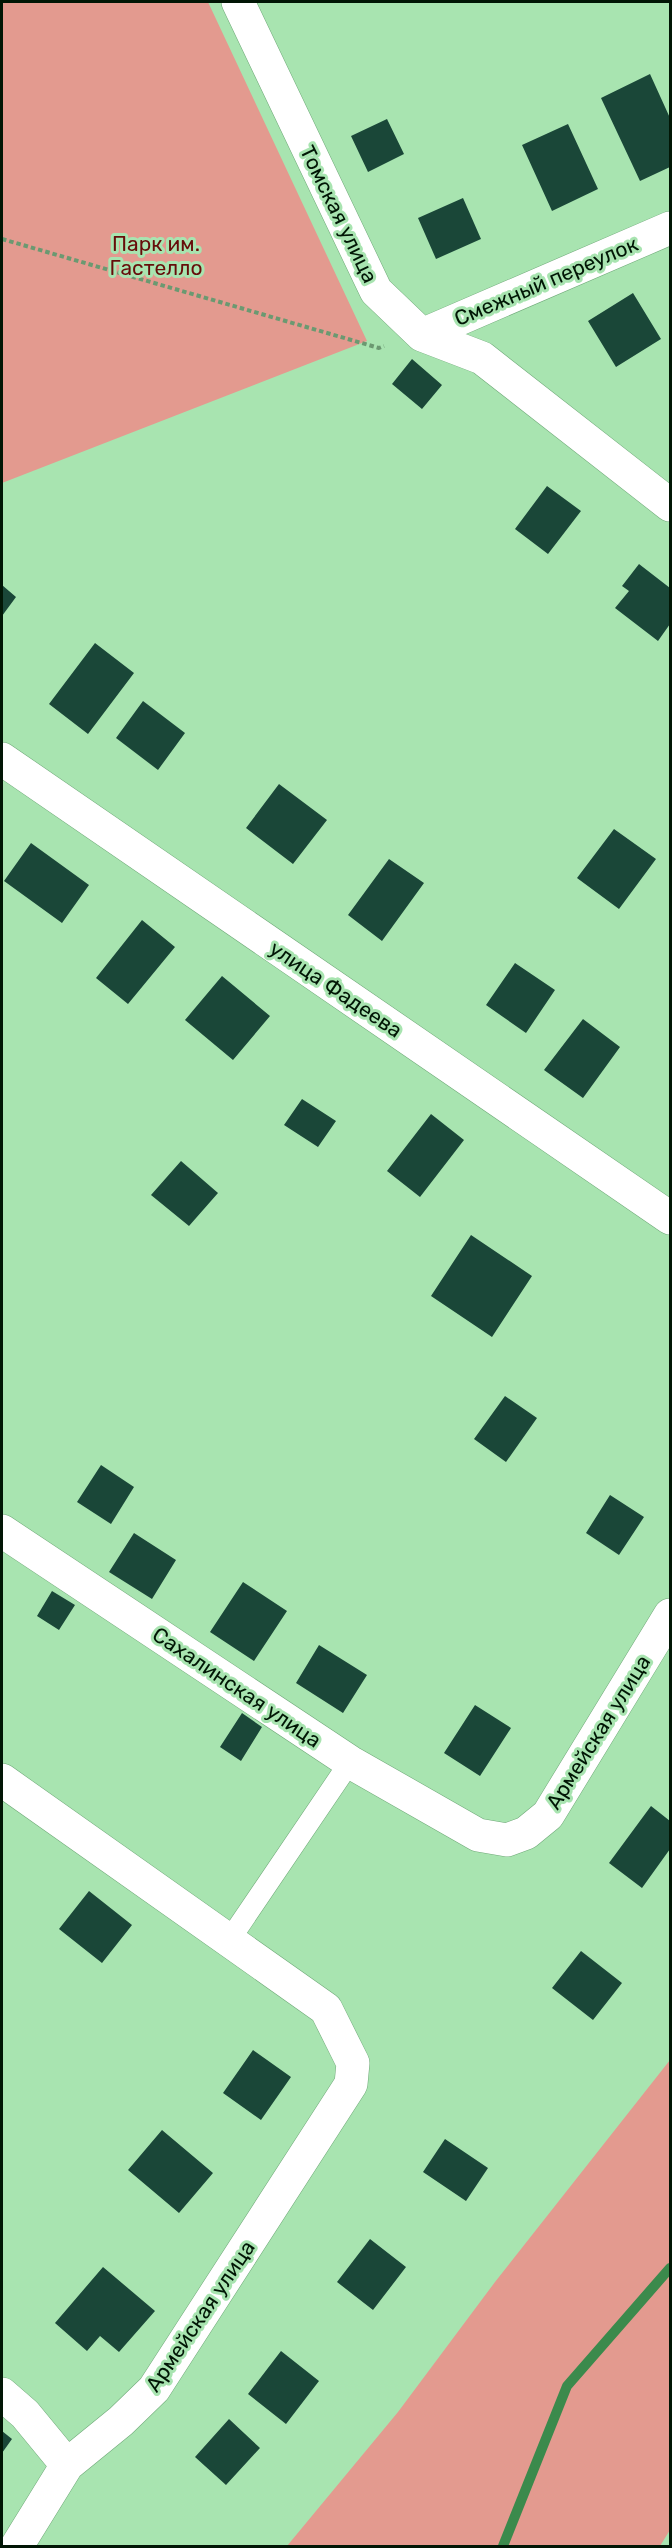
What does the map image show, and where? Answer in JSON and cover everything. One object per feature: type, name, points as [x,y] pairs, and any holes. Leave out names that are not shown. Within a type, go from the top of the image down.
[{"type":"street","name":"Томская улица","points":[[238,2],[376,291],[422,335],[482,358],[670,505]]},
{"type":"street","name":"Смежный переулок","points":[[422,335],[670,228]]},
{"type":"street","name":"улица Фадеева","points":[[2,759],[670,1218]]},
{"type":"street","name":"Сахалинская улица","points":[[2,1531],[350,1762],[478,1835]]},
{"type":"street","name":"Армейская улица","points":[[478,1835],[507,1840],[526,1833],[548,1815],[670,1615]]},
{"type":"street","points":[[2,1780],[228,1942]]},
{"type":"street","name":"Армейская улица","points":[[17,2547],[67,2465],[121,2421],[154,2389],[351,2085],[353,2063],[326,2009],[228,1942]]},
{"type":"street","points":[[2,2394],[25,2414],[67,2465]]},
{"type":"lane","points":[[228,1942],[350,1762]]},
{"type":"path","points":[[2,239],[378,348],[422,335]]},
{"type":"green space","name":"Парк им. Гастелло","points":[[2,2],[208,2],[367,341],[2,483]]},
{"type":"green space","points":[[670,2060],[670,2530],[660,2546],[287,2546],[398,2412],[495,2282]]},
{"type":"building","points":[[650,74],[670,118],[670,167],[640,181],[601,98]]},
{"type":"building","points":[[387,119],[404,154],[368,172],[351,136]]},
{"type":"building","points":[[568,124],[598,189],[552,211],[522,145]]},
{"type":"building","points":[[463,198],[481,239],[436,259],[418,218]]},
{"type":"building","points":[[633,293],[661,339],[616,367],[588,321]]},
{"type":"building","points":[[412,359],[442,385],[422,409],[392,384]]},
{"type":"building","points":[[547,486],[581,511],[548,554],[515,529]]},
{"type":"building","points":[[639,564],[670,588],[670,624],[658,641],[615,608],[629,591],[622,586]]},
{"type":"building","points":[[2,585],[16,597],[2,616]]},
{"type":"building","points":[[95,643],[134,673],[88,734],[49,704]]},
{"type":"building","points":[[143,701],[185,733],[158,770],[116,738]]},
{"type":"building","points":[[279,784],[327,820],[293,864],[246,828]]},
{"type":"building","points":[[614,829],[656,859],[619,909],[577,878]]},
{"type":"building","points":[[31,843],[89,885],[62,923],[4,881]]},
{"type":"building","points":[[389,859],[424,883],[382,941],[348,915]]},
{"type":"building","points":[[142,920],[175,947],[128,1004],[96,978]]},
{"type":"building","points":[[515,963],[555,990],[526,1033],[486,1005]]},
{"type":"building","points":[[222,976],[270,1016],[233,1060],[185,1020]]},
{"type":"building","points":[[583,1019],[620,1047],[583,1098],[544,1070]]},
{"type":"building","points":[[302,1099],[336,1121],[318,1147],[284,1125]]},
{"type":"building","points":[[431,1114],[464,1140],[420,1197],[387,1171]]},
{"type":"building","points":[[181,1161],[218,1193],[189,1226],[151,1195]]},
{"type":"building","points":[[471,1235],[532,1276],[492,1337],[431,1296]]},
{"type":"building","points":[[505,1396],[537,1418],[506,1462],[474,1439]]},
{"type":"building","points":[[101,1465],[134,1487],[111,1524],[77,1502]]},
{"type":"building","points":[[610,1495],[644,1517],[619,1555],[586,1533]]},
{"type":"building","points":[[134,1533],[176,1560],[152,1599],[109,1572]]},
{"type":"building","points":[[243,1582],[287,1611],[254,1661],[210,1632]]},
{"type":"building","points":[[52,1591],[75,1605],[59,1630],[37,1616]]},
{"type":"building","points":[[319,1645],[367,1675],[343,1713],[296,1683]]},
{"type":"building","points":[[475,1705],[511,1728],[480,1776],[444,1753]]},
{"type":"building","points":[[242,1713],[262,1727],[241,1761],[220,1747]]},
{"type":"building","points":[[651,1806],[670,1821],[670,1849],[642,1888],[609,1863]]},
{"type":"building","points":[[89,1891],[132,1925],[102,1963],[59,1929]]},
{"type":"building","points":[[581,1951],[622,1983],[593,2020],[552,1988]]},
{"type":"building","points":[[253,2050],[291,2077],[261,2120],[223,2093]]},
{"type":"building","points":[[162,2130],[213,2173],[179,2213],[128,2170]]},
{"type":"building","points":[[445,2139],[488,2168],[466,2201],[423,2172]]},
{"type":"building","points":[[370,2239],[406,2267],[373,2310],[337,2282]]},
{"type":"building","points":[[103,2267],[155,2311],[119,2352],[100,2336],[87,2351],[55,2323]]},
{"type":"building","points":[[281,2351],[319,2381],[286,2424],[248,2394]]},
{"type":"building","points":[[229,2419],[260,2448],[226,2485],[195,2457]]},
{"type":"building","points":[[2,2431],[12,2439],[2,2453]]},
{"type":"waterway","points":[[503,2546],[567,2386],[670,2268]]}]
